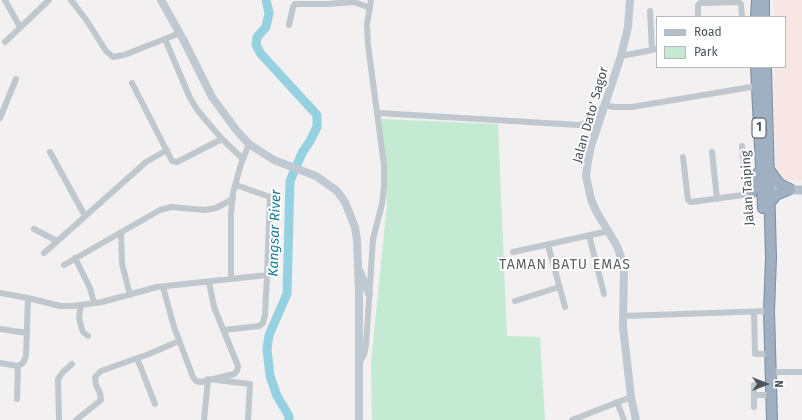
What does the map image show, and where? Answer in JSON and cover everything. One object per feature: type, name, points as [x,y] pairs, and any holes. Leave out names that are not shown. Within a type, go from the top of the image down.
[{"type":"highway","points":[[756,16],[757,0]]},
{"type":"highway","points":[[764,0],[764,16]]},
{"type":"highway","name":"Jalan Taiping","points":[[756,68],[764,166],[765,259],[769,283]]},
{"type":"highway","name":"Jalan Taiping","points":[[764,166],[766,68]]},
{"type":"highway","points":[[749,193],[764,166],[780,184],[790,189]]},
{"type":"highway","name":"Jalan Taiping","points":[[765,189],[769,204],[769,311],[772,420]]},
{"type":"highway","points":[[769,204],[776,195],[790,189]]},
{"type":"main road","points":[[161,0],[180,33],[212,97],[237,131],[249,144],[274,160],[316,176],[329,184],[337,191],[345,202],[355,227],[358,268],[359,420]]},
{"type":"main road","name":"Jalan Dato' Sagor","points":[[630,0],[628,27],[621,56],[591,146],[586,176],[591,199],[596,212],[617,246],[624,266],[623,327],[631,397],[636,420]]},
{"type":"main road","points":[[765,189],[802,190]]},
{"type":"main road","points":[[358,268],[369,294]]},
{"type":"street","points":[[5,0],[20,26]]},
{"type":"street","points":[[5,42],[48,0]]},
{"type":"street","points":[[71,0],[87,21],[106,51],[111,56],[116,58],[180,33]]},
{"type":"street","points":[[359,363],[366,350],[373,239],[382,204],[384,187],[384,165],[368,44],[368,24],[371,0]]},
{"type":"street","points":[[289,25],[292,7],[295,4],[354,2],[370,8]]},
{"type":"street","points":[[698,16],[698,6],[700,3],[738,2],[741,4],[742,16]]},
{"type":"street","points":[[621,56],[655,49],[650,11]]},
{"type":"street","points":[[165,39],[190,98],[198,111],[222,139],[243,159]]},
{"type":"street","points":[[0,118],[16,79]]},
{"type":"street","points":[[132,84],[172,161],[177,162],[222,139]]},
{"type":"street","points":[[378,112],[579,125],[584,124],[605,105],[614,107],[632,106],[757,86]]},
{"type":"street","points":[[231,278],[231,214],[233,199],[243,159],[249,144]]},
{"type":"street","points":[[742,146],[749,193]]},
{"type":"street","points":[[44,252],[146,162],[166,150]]},
{"type":"street","points":[[50,152],[85,216]]},
{"type":"street","points":[[712,152],[717,199]]},
{"type":"street","points":[[683,157],[688,200],[691,202],[717,199],[765,189]]},
{"type":"street","points":[[224,330],[259,326],[263,323],[265,315],[270,196],[236,185]]},
{"type":"street","points":[[64,265],[160,210],[171,207],[205,210],[216,208],[233,199]]},
{"type":"street","points":[[34,229],[57,241]]},
{"type":"street","points":[[513,252],[609,231]]},
{"type":"street","points":[[121,232],[122,264],[130,295]]},
{"type":"street","points":[[589,235],[604,294]]},
{"type":"street","points":[[548,244],[565,308]]},
{"type":"street","points":[[75,258],[90,288],[94,303]]},
{"type":"street","points":[[0,293],[60,306],[81,305],[163,287],[267,275]]},
{"type":"street","points":[[163,287],[174,327],[193,377],[196,381],[201,382],[208,379],[234,374],[238,371],[238,366],[214,307],[210,282]]},
{"type":"street","points":[[515,301],[559,287]]},
{"type":"street","points":[[0,363],[18,366],[23,363],[26,356],[28,298]]},
{"type":"street","points":[[81,305],[79,317],[81,326],[83,332],[88,336]]},
{"type":"street","points":[[623,316],[769,311]]},
{"type":"street","points":[[754,312],[755,354],[771,354]]},
{"type":"street","points":[[0,329],[27,333]]},
{"type":"street","points":[[76,420],[101,400],[95,377],[101,371],[150,354],[179,341]]},
{"type":"street","points":[[137,358],[155,404]]},
{"type":"street","points":[[59,420],[58,379],[72,364]]},
{"type":"street","points":[[17,399],[18,366]]},
{"type":"street","points":[[771,372],[802,372]]},
{"type":"street","points":[[204,420],[208,379]]},
{"type":"street","points":[[208,379],[250,384],[248,420]]},
{"type":"street","points":[[754,385],[754,407]]},
{"type":"street","points":[[754,395],[772,395]]},
{"type":"street","points":[[575,420],[631,397]]},
{"type":"street","points":[[617,402],[624,420]]},
{"type":"shaded area","points":[[773,0],[802,0],[802,181],[785,180],[775,168],[774,68],[786,68],[786,16],[774,16]]},
{"type":"green space","points":[[381,119],[498,124],[507,336],[540,337],[545,420],[372,420],[371,362],[387,204]]},
{"type":"waterway","name":"Kangsar River","points":[[266,0],[269,13],[266,27],[257,37],[256,45],[261,54],[317,115],[317,127],[302,153],[290,181],[287,294],[269,335],[267,349],[270,376],[277,396],[289,416],[289,420]]},
{"type":"district","name":"TAMAN BATU EMAS","points":[[565,265]]}]
